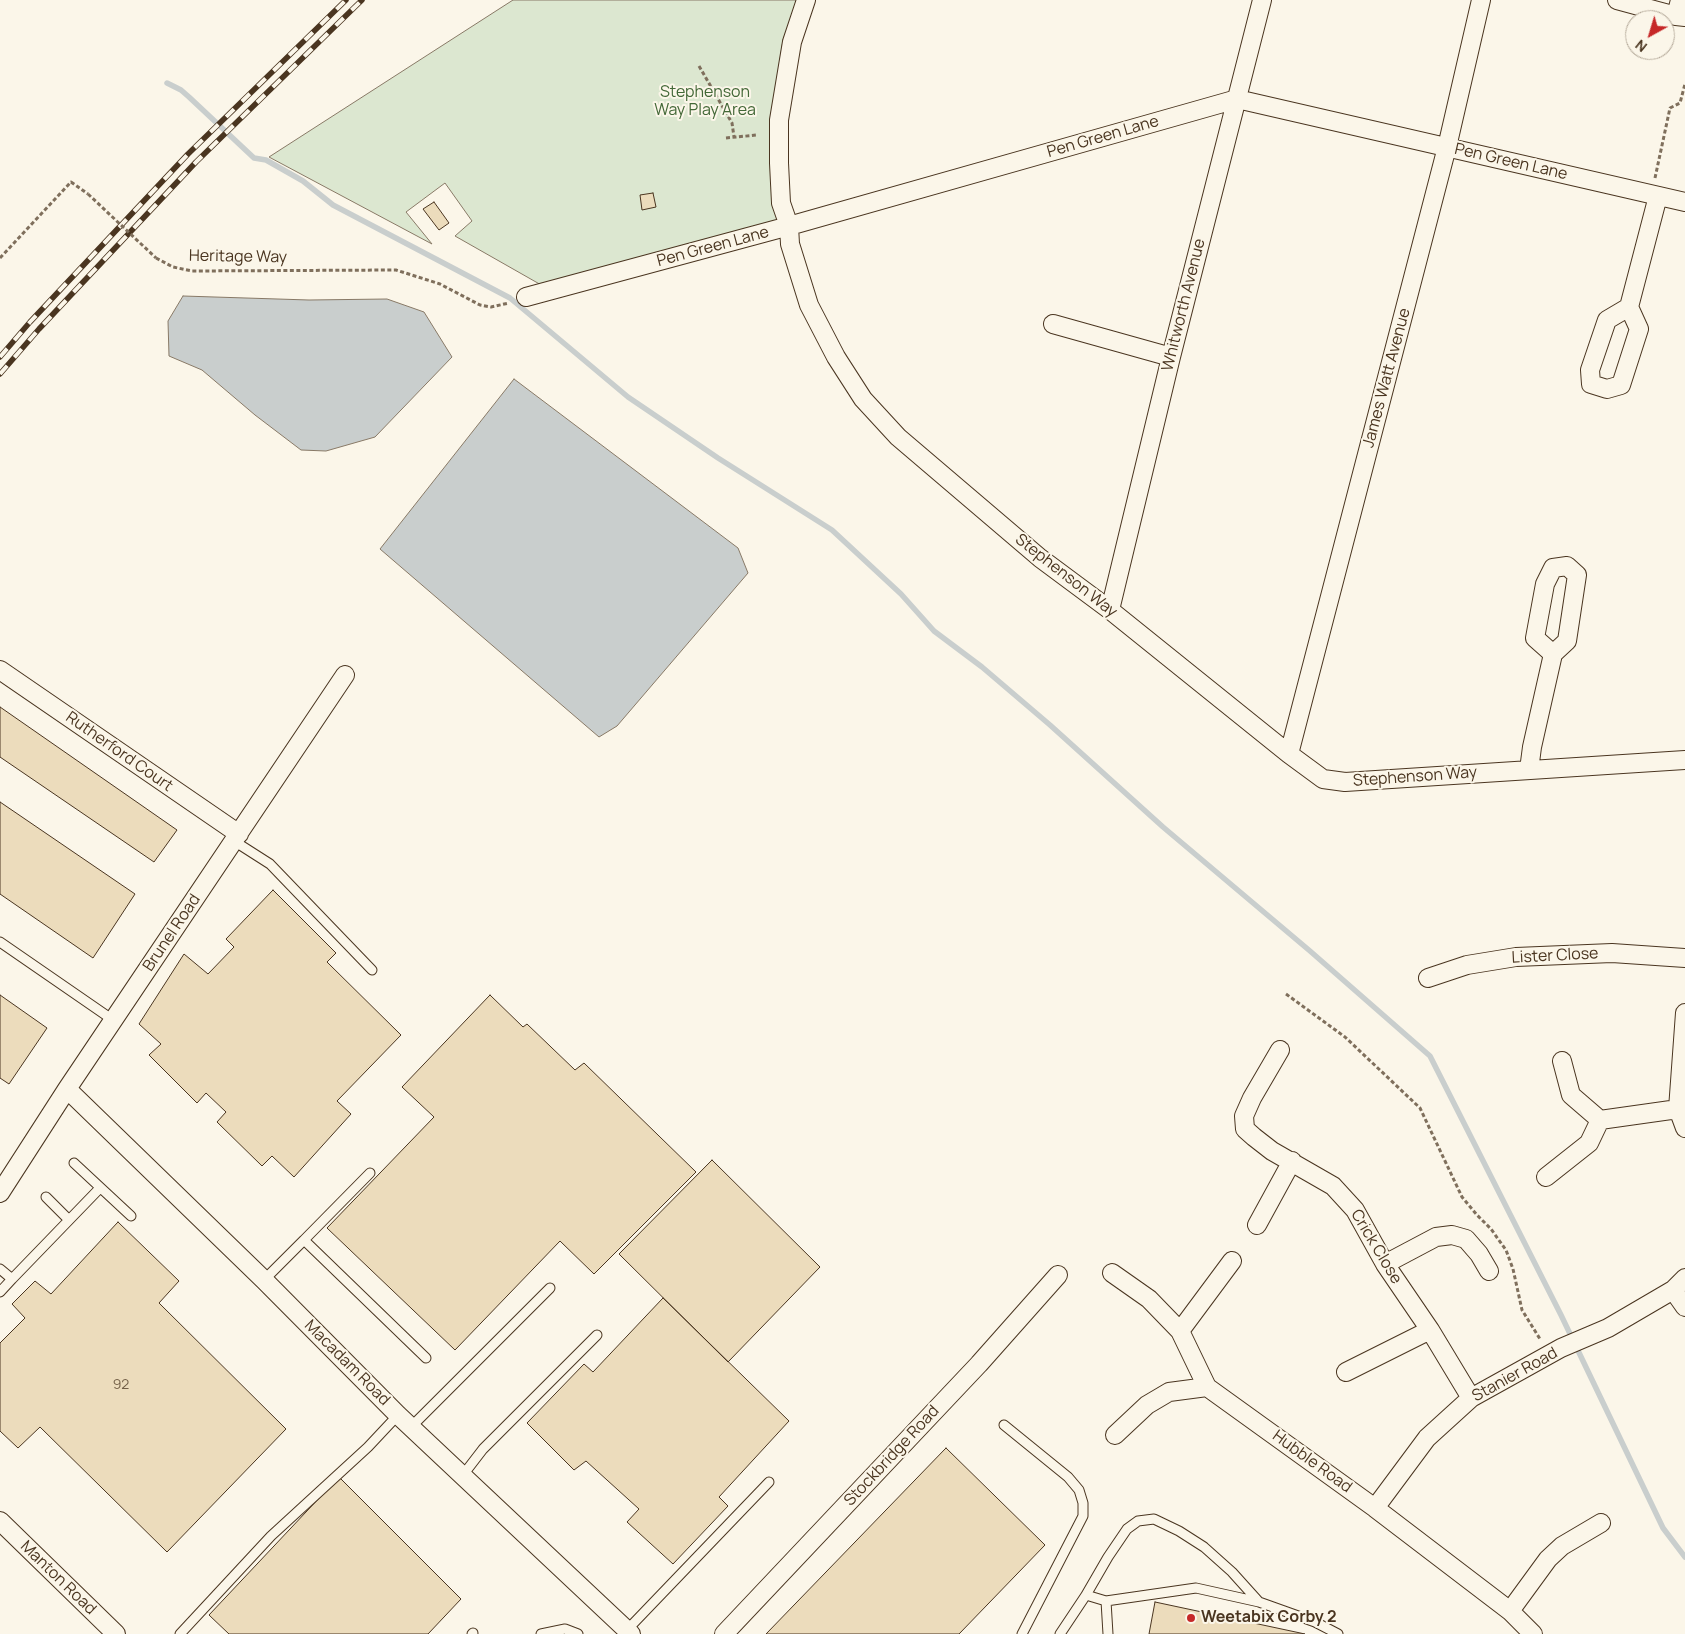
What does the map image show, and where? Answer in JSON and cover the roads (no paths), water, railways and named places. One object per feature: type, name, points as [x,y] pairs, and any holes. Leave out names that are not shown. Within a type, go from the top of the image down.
[{"type":"street","name":"Stephenson Way","points":[[806,0],[792,42],[779,120],[779,162],[782,203],[789,226],[790,244],[809,305],[836,357],[863,399],[898,437],[1040,558],[1110,610],[1289,754],[1323,779],[1345,782],[1685,760]]},
{"type":"street","name":"Whitworth Avenue","points":[[1110,610],[1171,357],[1262,0]]},
{"type":"street","name":"James Watt Avenue","points":[[1289,754],[1448,147],[1481,0]]},
{"type":"street","points":[[1616,0],[1681,11]]},
{"type":"street","name":"Pen Green Lane","points":[[526,297],[789,226],[1237,99],[1448,147],[1656,188],[1685,202]]},
{"type":"street","points":[[1629,307],[1656,188]]},
{"type":"street","points":[[1053,324],[1171,357]]},
{"type":"street","points":[[1529,770],[1532,747],[1553,654]]},
{"type":"street","name":"Rutherford Court","points":[[0,670],[236,837]]},
{"type":"street","name":"Brunel Road","points":[[0,1193],[113,1020],[346,675]]},
{"type":"street","name":"Lister Close","points":[[1428,978],[1467,965],[1516,957],[1612,953],[1685,958]]},
{"type":"street","points":[[1562,1061],[1571,1095],[1600,1120],[1682,1115],[1685,1013]]},
{"type":"street","name":"Crick Close","points":[[1280,1050],[1252,1098],[1244,1116],[1245,1129],[1272,1151],[1333,1186],[1356,1210],[1385,1264],[1430,1330],[1471,1398]]},
{"type":"street","name":"Macadam Road","points":[[67,1089],[264,1280],[405,1421],[629,1632]]},
{"type":"street","points":[[1546,1177],[1589,1143],[1600,1120]]},
{"type":"street","points":[[1257,1226],[1292,1162]]},
{"type":"street","points":[[1385,1264],[1436,1237],[1452,1234],[1466,1239],[1479,1254],[1489,1271]]},
{"type":"street","points":[[1180,1331],[1232,1261]]},
{"type":"street","name":"Hubble Road","points":[[1112,1273],[1149,1299],[1180,1331],[1207,1387],[1375,1508],[1510,1611],[1533,1634]]},
{"type":"street","name":"Stockbridge Road","points":[[724,1634],[979,1364],[1058,1275]]},
{"type":"street","points":[[1679,1284],[1685,1307]]},
{"type":"street","name":"Stanier Road","points":[[1375,1508],[1427,1438],[1471,1398],[1555,1352],[1608,1328],[1679,1284]]},
{"type":"street","points":[[1346,1372],[1430,1330]]},
{"type":"street","points":[[1115,1435],[1147,1405],[1169,1392],[1207,1387]]},
{"type":"street","name":"Manton Road","points":[[0,1521],[116,1634]]},
{"type":"street","points":[[1510,1611],[1548,1559],[1562,1546],[1601,1522]]},
{"type":"lane","points":[[236,837],[270,864],[372,970]]},
{"type":"lane","points":[[0,942],[113,1020]]},
{"type":"lane","points":[[74,1163],[131,1216]]},
{"type":"lane","points":[[264,1280],[370,1173]]},
{"type":"lane","points":[[0,1292],[100,1188]]},
{"type":"lane","points":[[46,1197],[69,1220]]},
{"type":"lane","points":[[304,1240],[426,1358]]},
{"type":"lane","points":[[0,1269],[12,1279]]},
{"type":"lane","points":[[180,1634],[271,1536],[368,1447],[405,1421],[550,1288]]},
{"type":"lane","points":[[463,1476],[483,1449],[596,1335]]},
{"type":"lane","points":[[1004,1425],[1068,1477],[1079,1490],[1083,1503],[1083,1516],[1022,1634]]},
{"type":"lane","points":[[629,1632],[769,1482]]},
{"type":"lane","points":[[1060,1634],[1086,1595],[1108,1556],[1127,1529],[1138,1521],[1154,1519],[1204,1546],[1232,1572],[1259,1602]]},
{"type":"lane","points":[[1086,1595],[1106,1601],[1196,1588],[1259,1602],[1315,1622],[1338,1634]]},
{"type":"lane","points":[[1106,1601],[1108,1634]]},
{"type":"lane","points":[[540,1634],[565,1629],[578,1634]]},
{"type":"waterway","points":[[167,83],[181,90],[254,158],[266,160],[303,181],[333,205],[510,298],[628,397],[718,458],[832,530],[901,594],[934,631],[982,667],[1050,725],[1163,827],[1310,951],[1430,1056],[1561,1315],[1663,1528],[1685,1557]]},
{"type":"railway","points":[[0,357],[30,322],[188,154],[346,0]]},
{"type":"railway","points":[[0,374],[39,329],[196,162],[362,0]]},
{"type":"place","name":"Weetabix Corby 2","points":[[1191,1618]]},
{"type":"park label","name":"Stephenson Way Play Area","points":[[705,102]]}]
